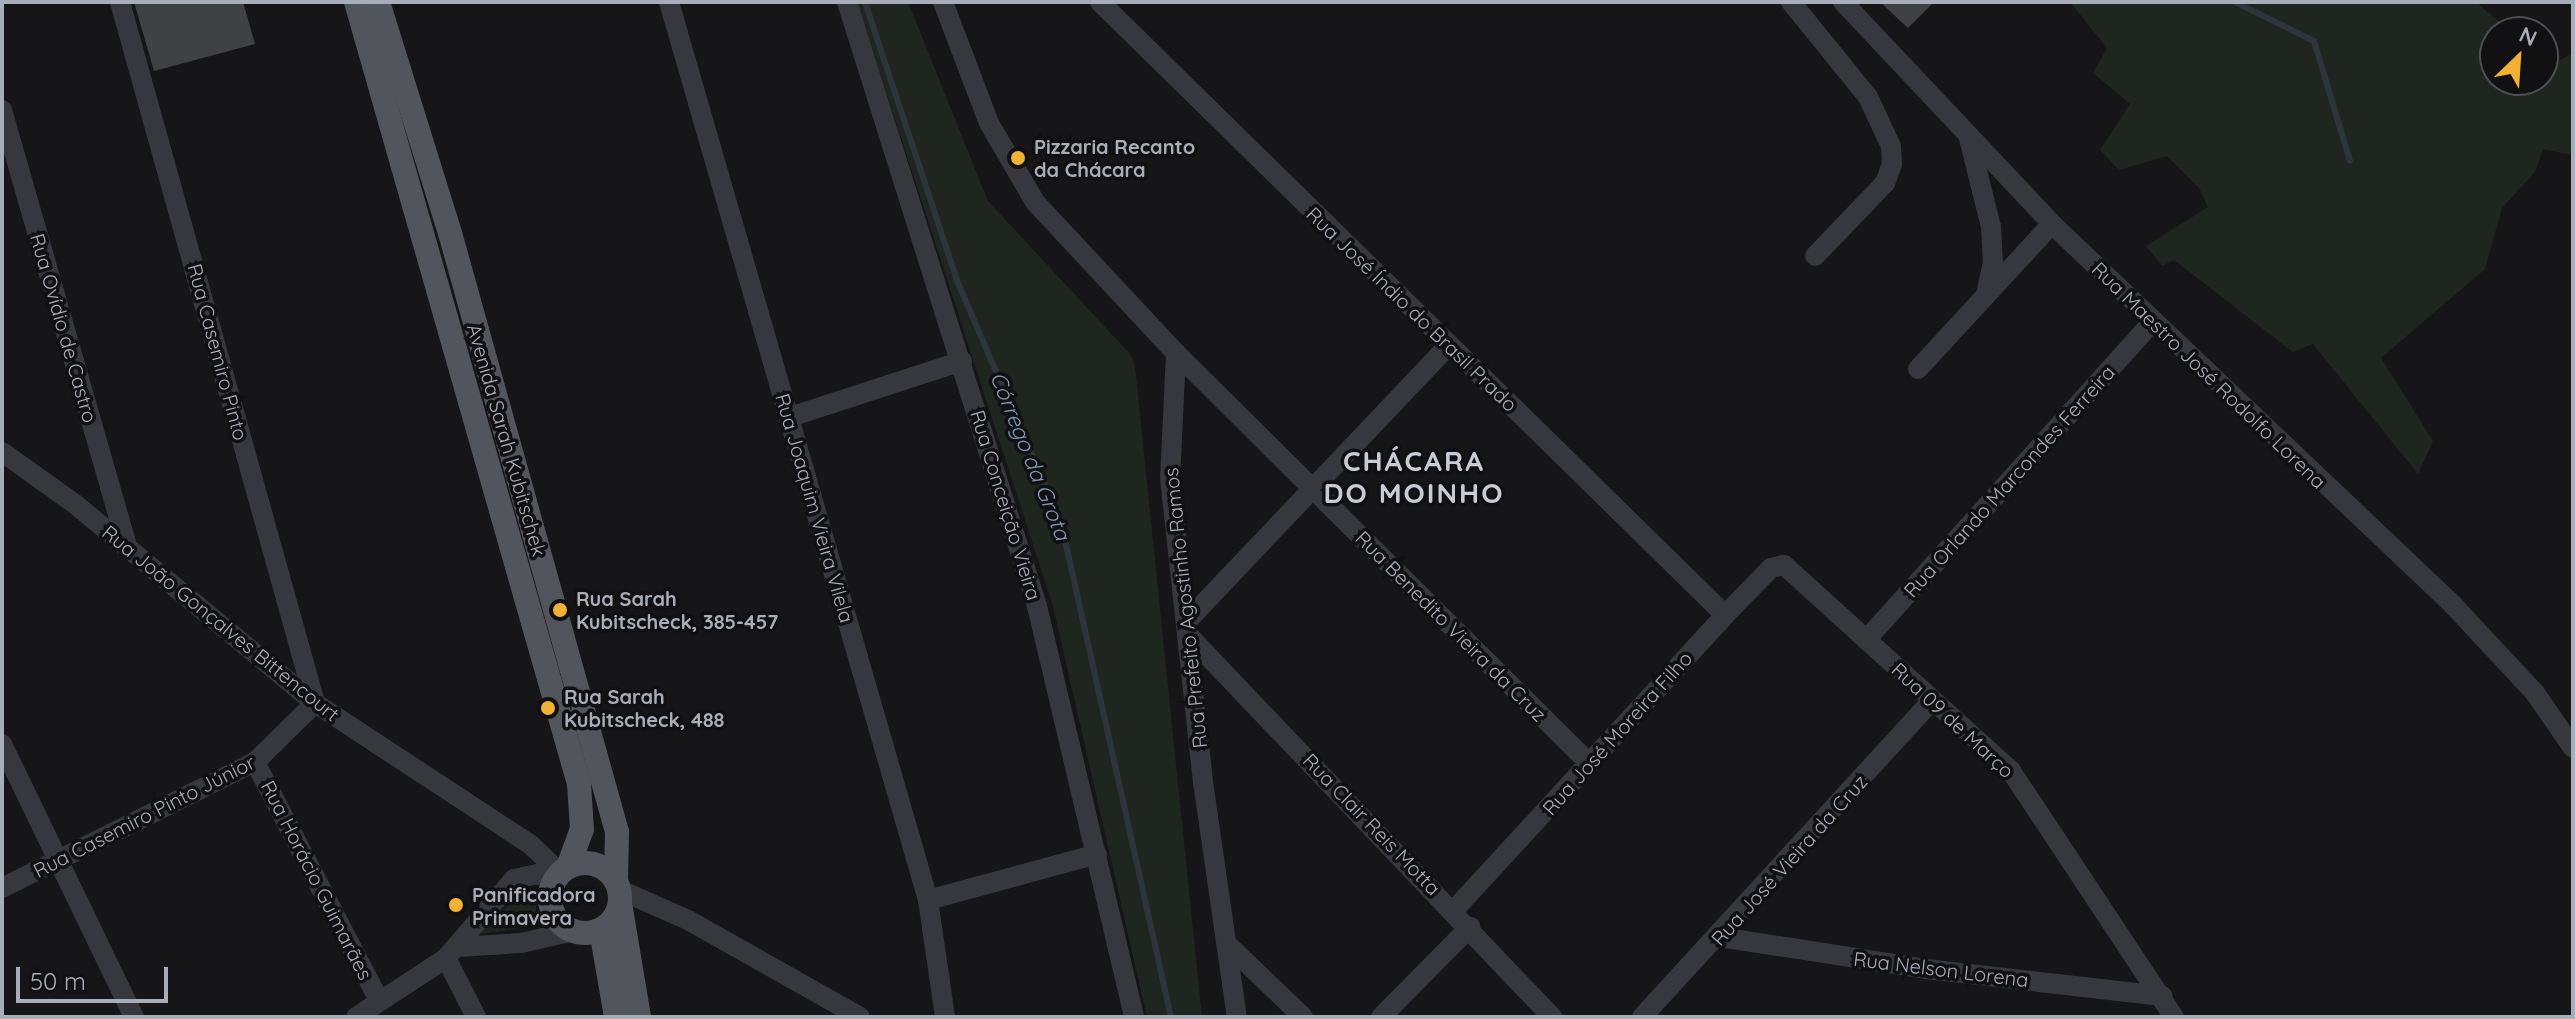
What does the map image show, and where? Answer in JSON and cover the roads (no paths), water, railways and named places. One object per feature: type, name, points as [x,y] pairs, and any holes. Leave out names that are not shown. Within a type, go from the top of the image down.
[{"type":"main road","name":"Avenida Sarah Kubitschek","points":[[356,2],[579,784],[582,829],[561,874]]},
{"type":"main road","name":"Avenida Sarah Kubitschek","points":[[378,2],[450,233],[617,832],[619,891],[639,1017]]},
{"type":"main road","points":[[595,864],[619,891],[614,919],[601,930],[574,931],[552,910],[561,874],[595,864]]},
{"type":"main road","points":[[601,930],[616,1017]]},
{"type":"street","name":"Rua Casemiro Pinto","points":[[120,2],[315,703]]},
{"type":"street","name":"Rua Joaquim Vieira Vilela","points":[[669,2],[928,900],[945,1017]]},
{"type":"street","name":"Rua Conceição Vieira","points":[[847,2],[1037,606],[1134,1017]]},
{"type":"street","points":[[943,2],[1009,163],[1035,202],[1176,353]]},
{"type":"street","name":"Rua José Índio do Brasil Prado","points":[[1100,2],[1725,615]]},
{"type":"street","points":[[1791,2],[1868,97],[1891,146],[1892,164],[1885,183],[1815,256]]},
{"type":"street","name":"Rua Maestro José Rodolfo Lorena","points":[[1843,2],[2052,224],[2453,605],[2535,693],[2573,748]]},
{"type":"street","name":"Rua Ovídio de Castro","points":[[2,110],[127,547]]},
{"type":"street","points":[[1968,134],[1991,227],[1993,262],[1986,295]]},
{"type":"street","points":[[1918,369],[2052,224]]},
{"type":"street","name":"Rua Orlando Marcondes Ferreira","points":[[1866,640],[2152,322]]},
{"type":"street","points":[[1187,628],[1311,487],[1449,345]]},
{"type":"street","name":"Rua Benedito Vieira da Cruz","points":[[1176,353],[1590,764]]},
{"type":"street","name":"Rua Prefeito Agostinho Ramos","points":[[1176,353],[1170,478],[1237,1017]]},
{"type":"street","points":[[790,417],[962,361]]},
{"type":"street","name":"Rua João Gonçalves Bittencourt","points":[[2,452],[127,547],[315,703],[530,844],[561,874]]},
{"type":"street","name":"Rua 09 de Março","points":[[1784,565],[2011,771],[2174,1017]]},
{"type":"street","name":"Rua José Moreira Filho","points":[[1455,909],[1725,615],[1771,568],[1784,565]]},
{"type":"street","name":"Rua Clair Reis Motta","points":[[1187,628],[1455,909],[1552,1017]]},
{"type":"street","name":"Rua José Vieira da Cruz","points":[[1642,1017],[1720,937],[1932,701]]},
{"type":"street","name":"Rua Casemiro Pinto Júnior","points":[[2,888],[255,762],[315,703]]},
{"type":"street","points":[[2,744],[61,860],[134,1017]]},
{"type":"street","name":"Rua Horácio Guimarães","points":[[255,762],[378,998]]},
{"type":"street","points":[[928,900],[1097,854]]},
{"type":"street","points":[[356,1017],[378,998],[452,952],[514,879],[537,874],[561,874]]},
{"type":"street","points":[[619,891],[688,920],[860,1017]]},
{"type":"street","points":[[1381,1017],[1470,927]]},
{"type":"street","points":[[452,952],[521,943],[574,931]]},
{"type":"street","name":"Rua Nelson Lorena","points":[[1720,937],[1926,969],[2162,996]]},
{"type":"street","points":[[1227,944],[1303,1017]]},
{"type":"street","points":[[452,952],[476,1017]]},
{"type":"waterway","name":"Córrego da Grota","points":[[865,2],[958,283],[1061,522],[1171,1017]]},
{"type":"waterway","points":[[2235,2],[2314,41],[2350,161]]},
{"type":"place","name":"Pizzaria Recanto da Chácara","points":[[1018,158]]},
{"type":"place","name":"Rua Sarah Kubitscheck, 385-457","points":[[560,610]]},
{"type":"place","name":"Rua Sarah Kubitscheck, 488","points":[[548,708]]},
{"type":"place","name":"Panificadora Primavera","points":[[456,905]]},
{"type":"district","name":"CHÁCARA DO MOINHO","points":[[1414,477]]}]
